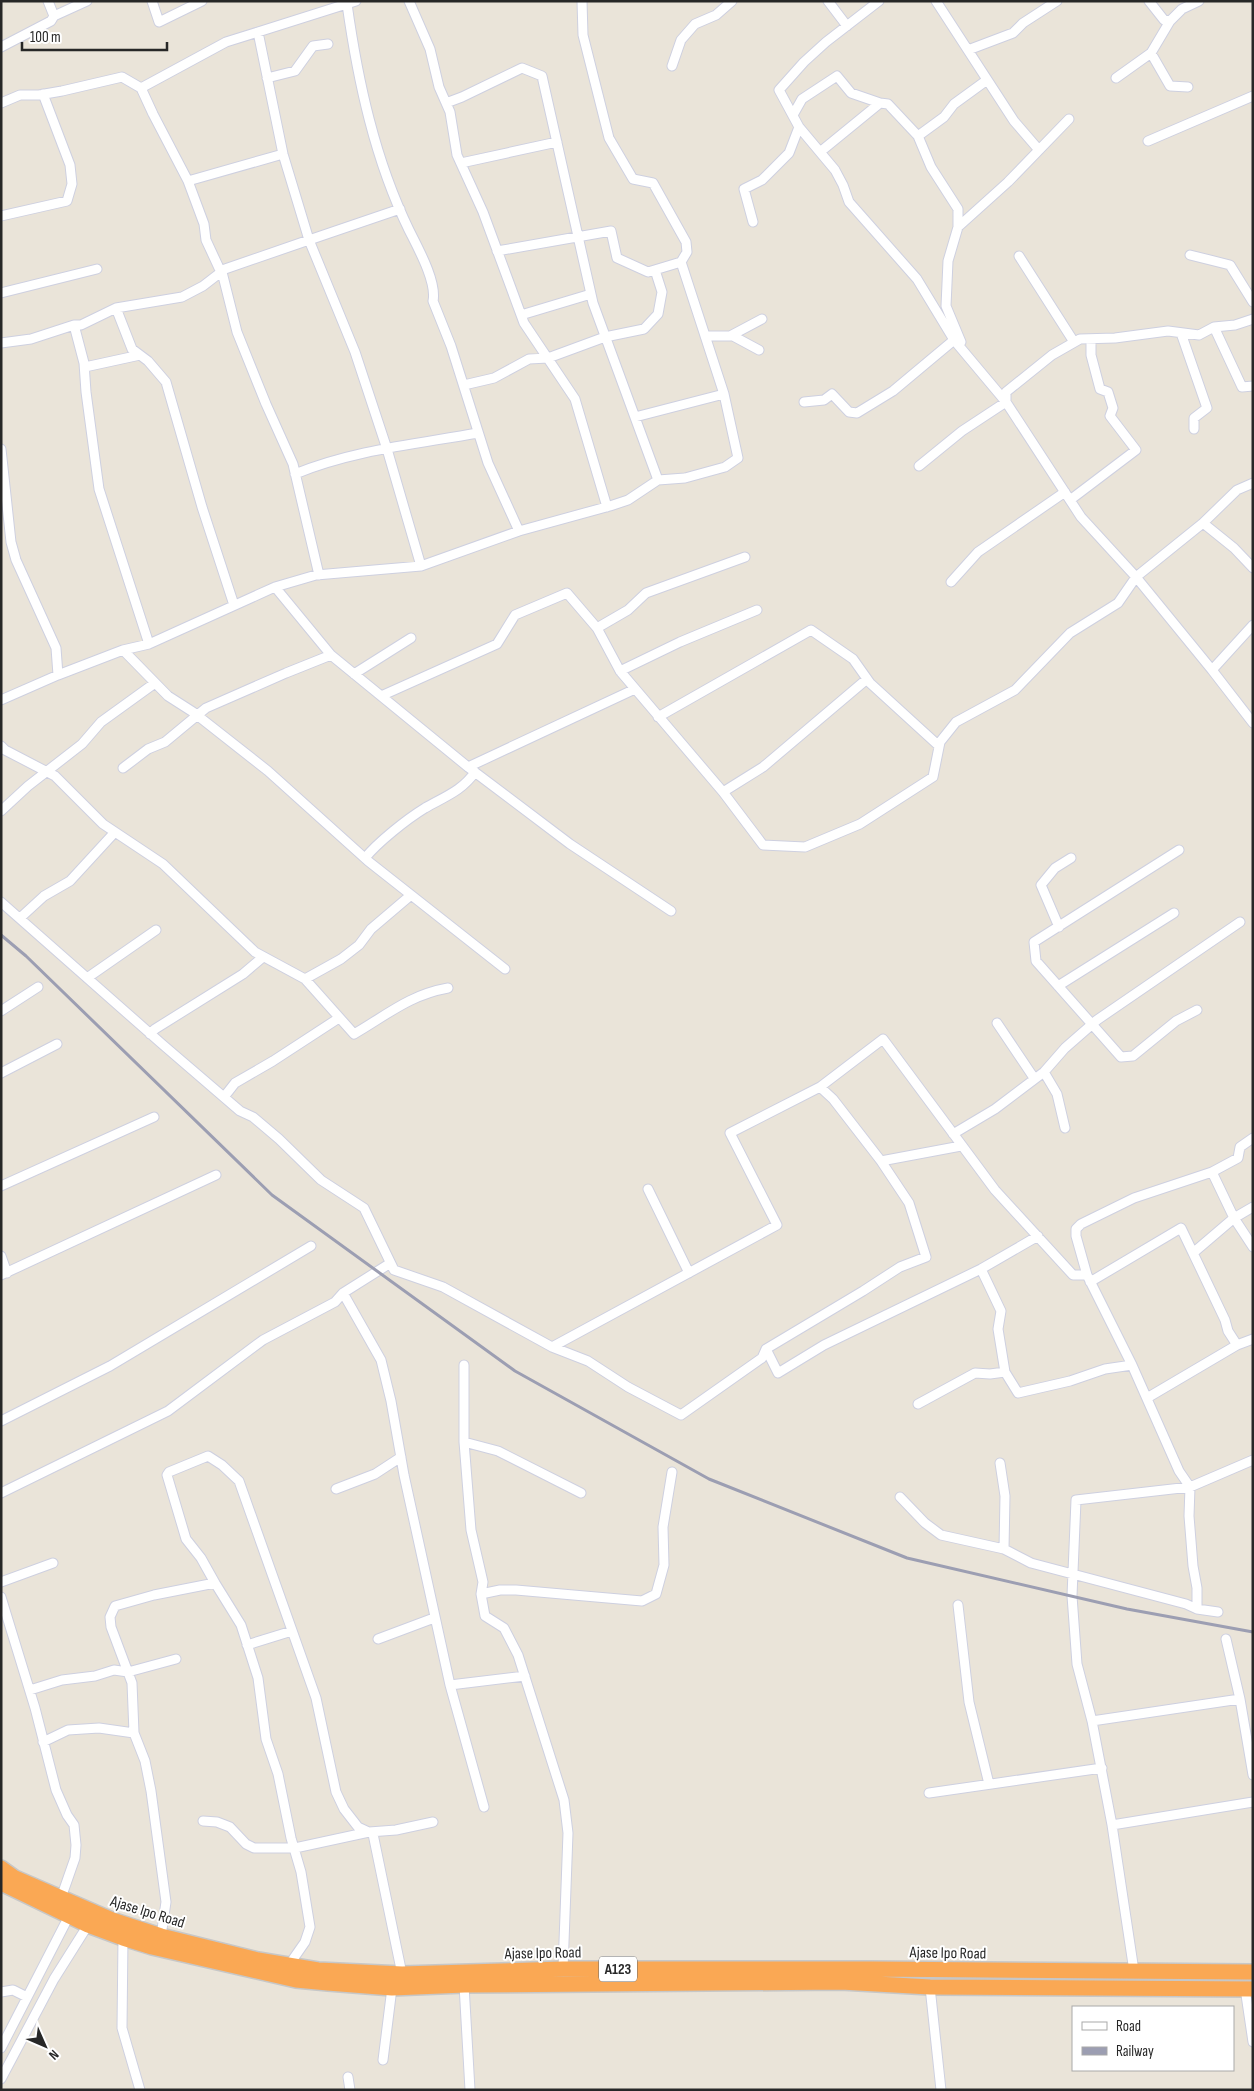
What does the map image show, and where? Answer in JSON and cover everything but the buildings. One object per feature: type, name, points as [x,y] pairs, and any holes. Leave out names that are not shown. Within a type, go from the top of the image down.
[{"type":"highway","name":"Ajase Ipo Road","points":[[1,1868],[16,1878],[112,1920],[161,1936],[181,1939],[258,1960],[318,1970],[402,1974],[563,1969],[872,1968],[1253,1972]]},
{"type":"highway","name":"Ajase Ipo Road","points":[[1,1883],[88,1925],[123,1938],[152,1947],[296,1980],[392,1988],[464,1984],[842,1982],[930,1987],[1249,1989]]},
{"type":"street","points":[[48,1],[54,16]]},
{"type":"street","points":[[1,47],[51,21],[54,16],[87,1]]},
{"type":"street","points":[[152,1],[159,22],[202,1]]},
{"type":"street","points":[[409,1],[430,49],[439,87],[450,112],[457,155],[483,212],[524,323],[575,399],[606,507]]},
{"type":"street","points":[[497,251],[611,231],[618,258],[648,272],[681,262],[687,252],[686,242],[653,183],[633,179],[609,138],[583,35],[582,1]]},
{"type":"street","points":[[672,66],[681,40],[695,24],[716,15],[732,1]]},
{"type":"street","points":[[828,1],[847,26]]},
{"type":"street","points":[[879,1],[804,62],[779,90],[799,127],[835,170],[849,202],[917,279],[954,340],[1006,402],[1081,517],[1136,577],[1253,723]]},
{"type":"street","points":[[936,1],[1014,121],[1039,150]]},
{"type":"street","points":[[968,50],[1013,34],[1023,23],[1057,1]]},
{"type":"street","points":[[1149,1],[1164,20],[1170,20]]},
{"type":"street","points":[[1116,78],[1150,53],[1170,20],[1182,9],[1199,1]]},
{"type":"street","points":[[141,88],[226,42],[352,3],[354,58],[381,159],[400,209],[422,256],[435,294],[434,301],[451,346],[488,463],[519,531]]},
{"type":"street","points":[[258,32],[283,154],[309,240],[355,352],[387,449],[421,566]]},
{"type":"street","points":[[267,78],[295,72],[313,46],[328,44]]},
{"type":"street","points":[[1150,53],[1170,86],[1188,88]]},
{"type":"street","points":[[446,103],[522,68],[542,76],[591,294],[658,480]]},
{"type":"street","points":[[793,115],[802,99],[837,76],[851,93],[888,104],[918,136],[931,167],[958,209],[958,227],[948,261],[946,306],[965,353]]},
{"type":"street","points":[[1,103],[20,95],[43,94],[122,77],[141,88],[188,181],[204,224],[206,240],[222,272],[238,332],[295,474],[319,574]]},
{"type":"street","points":[[918,136],[944,117],[954,104],[987,80]]},
{"type":"street","points":[[1,216],[67,201],[72,184],[70,165],[43,94]]},
{"type":"street","points":[[1148,141],[1253,96]]},
{"type":"street","points":[[820,152],[880,103]]},
{"type":"street","points":[[958,227],[1008,182],[1069,119]]},
{"type":"street","points":[[753,222],[744,189],[762,180],[789,153],[799,127]]},
{"type":"street","points":[[461,163],[557,142]]},
{"type":"street","points":[[188,181],[283,154]]},
{"type":"street","points":[[1,343],[31,339],[74,325],[81,325],[116,308],[182,297],[203,286],[222,272],[274,251],[400,209]]},
{"type":"street","points":[[1190,254],[1230,265],[1253,302]]},
{"type":"street","points":[[1019,256],[1074,342]]},
{"type":"street","points":[[1,700],[58,675],[123,650],[149,644],[275,587],[319,574],[421,566],[519,531],[628,500],[658,480],[685,478],[725,467],[738,458],[724,394],[681,262]]},
{"type":"street","points":[[1,293],[97,269]]},
{"type":"street","points":[[464,385],[494,378],[530,359],[548,358],[606,337],[644,329],[658,314],[662,292],[655,270]]},
{"type":"street","points":[[521,315],[591,294]]},
{"type":"street","points":[[116,308],[132,349],[166,382],[202,507],[234,605]]},
{"type":"street","points":[[1006,402],[1006,392],[1052,354],[1080,339],[1115,338],[1168,331],[1199,334],[1214,327],[1235,325],[1253,318]]},
{"type":"street","points":[[730,336],[762,319]]},
{"type":"street","points":[[74,325],[85,367],[99,489],[149,644]]},
{"type":"street","points":[[1214,327],[1242,387],[1253,386]]},
{"type":"street","points":[[1181,333],[1207,408],[1194,418],[1194,429]]},
{"type":"street","points":[[706,336],[730,336],[758,350]]},
{"type":"street","points":[[1070,500],[1136,450],[1110,416],[1113,408],[1108,392],[1100,389],[1091,355],[1091,338]]},
{"type":"street","points":[[804,402],[824,400],[832,394],[849,412],[857,413],[893,391],[954,340]]},
{"type":"street","points":[[85,367],[140,355]]},
{"type":"street","points":[[635,417],[724,394]]},
{"type":"street","points":[[919,466],[962,431],[1006,402]]},
{"type":"street","points":[[295,474],[318,465],[387,449],[478,433]]},
{"type":"street","points":[[1,448],[4,513],[11,542],[16,560],[56,648],[58,675]]},
{"type":"street","points":[[381,696],[497,644],[515,615],[567,592],[597,628],[620,671],[723,792],[764,845],[805,848],[860,824],[933,777],[940,742],[956,722],[1015,690],[1070,633],[1118,603],[1136,577],[1203,523],[1237,490],[1253,483]]},
{"type":"street","points":[[951,582],[978,552],[1065,492]]},
{"type":"street","points":[[1203,523],[1234,548],[1253,568]]},
{"type":"street","points":[[597,628],[628,610],[646,593],[745,557]]},
{"type":"street","points":[[275,587],[332,655],[354,674],[472,769],[570,844],[671,911]]},
{"type":"street","points":[[620,671],[680,642],[757,610]]},
{"type":"street","points":[[1212,670],[1253,625]]},
{"type":"street","points":[[658,717],[811,630],[853,659],[867,679],[939,746]]},
{"type":"street","points":[[354,674],[411,638]]},
{"type":"street","points":[[123,650],[168,696],[198,716],[268,771],[365,858],[505,969]]},
{"type":"street","points":[[123,768],[148,750],[166,742],[206,708],[332,655]]},
{"type":"street","points":[[723,792],[763,766],[867,679]]},
{"type":"street","points":[[1,811],[28,786],[82,744],[101,722],[155,683]]},
{"type":"street","points":[[365,858],[373,848],[424,809],[454,794],[468,782],[472,769],[635,690]]},
{"type":"street","points":[[1,746],[55,776],[103,824],[163,864],[255,952],[305,979],[354,1034],[397,1006],[423,994],[448,988]]},
{"type":"street","points":[[20,918],[44,896],[70,881],[115,832]]},
{"type":"street","points":[[1179,850],[1034,942],[1036,961],[1121,1057],[1133,1056],[1176,1021],[1197,1010]]},
{"type":"street","points":[[1059,926],[1041,886],[1055,868],[1071,858]]},
{"type":"street","points":[[305,979],[359,945],[371,929],[411,895]]},
{"type":"street","points":[[1,902],[150,1034],[224,1097],[279,1139],[321,1180],[364,1208],[389,1264],[394,1270],[442,1286],[552,1347],[588,1361],[628,1388],[681,1415],[762,1358],[766,1349],[900,1267],[926,1257],[909,1203],[881,1161],[833,1099],[820,1087]]},
{"type":"street","points":[[1058,986],[1174,913]]},
{"type":"street","points":[[953,1134],[995,1109],[1044,1072],[1065,1048],[1092,1025],[1240,922]]},
{"type":"street","points":[[88,978],[156,930]]},
{"type":"street","points":[[150,1034],[243,974],[263,957]]},
{"type":"street","points":[[1,1011],[38,988]]},
{"type":"street","points":[[224,1097],[235,1083],[340,1018]]},
{"type":"street","points":[[997,1023],[1034,1078]]},
{"type":"street","points":[[552,1347],[776,1225],[730,1133],[820,1087],[884,1039],[995,1190],[1073,1274],[1088,1279],[1181,1228],[1225,1320],[1228,1331],[1237,1345]]},
{"type":"street","points":[[1,1073],[57,1044]]},
{"type":"street","points":[[1044,1072],[1057,1094],[1065,1128]]},
{"type":"street","points":[[1,1186],[154,1117]]},
{"type":"street","points":[[1198,1609],[1188,1503],[1190,1487],[1179,1471],[1132,1365],[1088,1279],[1076,1236],[1076,1229],[1081,1224],[1134,1198],[1212,1172],[1238,1158],[1240,1147],[1253,1138]]},
{"type":"street","points":[[881,1161],[961,1146]]},
{"type":"street","points":[[1212,1172],[1234,1218],[1253,1247]]},
{"type":"street","points":[[1,1256],[4,1274],[216,1175]]},
{"type":"street","points":[[648,1188],[688,1273]]},
{"type":"street","points":[[1193,1253],[1234,1218],[1253,1206]]},
{"type":"street","points":[[766,1349],[778,1372],[824,1345],[981,1270],[1038,1236]]},
{"type":"street","points":[[1,1421],[110,1366],[311,1246]]},
{"type":"street","points":[[1,1493],[168,1411],[263,1340],[335,1302],[343,1294],[389,1264]]},
{"type":"street","points":[[981,1270],[1001,1310],[998,1329],[1005,1372],[1018,1393],[1070,1381],[1105,1369],[1132,1365]]},
{"type":"street","points":[[343,1294],[381,1360],[391,1401],[434,1618],[484,1807]]},
{"type":"street","points":[[1147,1398],[1237,1345],[1253,1339]]},
{"type":"street","points":[[464,1365],[464,1442],[471,1530],[483,1582],[482,1594],[485,1616],[504,1628],[518,1655],[564,1800],[568,1833],[563,1969]]},
{"type":"street","points":[[918,1404],[975,1373],[1005,1372]]},
{"type":"street","points":[[464,1442],[498,1452],[581,1493]]},
{"type":"street","points":[[289,1965],[305,1942],[310,1927],[301,1872],[278,1774],[266,1739],[258,1678],[241,1624],[215,1584],[202,1558],[186,1539],[167,1475],[169,1472],[208,1456],[222,1465],[239,1481],[316,1698],[336,1792],[344,1809],[358,1827],[373,1834],[402,1974]]},
{"type":"street","points":[[336,1488],[375,1474],[401,1458]]},
{"type":"street","points":[[1134,1971],[1102,1768],[1077,1664],[1072,1574],[1076,1500],[1190,1487],[1253,1460]]},
{"type":"street","points":[[1000,1463],[1005,1496],[1004,1549]]},
{"type":"street","points":[[482,1594],[500,1590],[516,1590],[642,1601],[656,1594],[664,1565],[663,1527],[672,1472]]},
{"type":"street","points":[[900,1498],[941,1535],[1004,1549],[1032,1563],[1186,1604],[1198,1609],[1218,1612]]},
{"type":"street","points":[[1,1582],[53,1563]]},
{"type":"street","points":[[161,1936],[166,1902],[159,1850],[146,1769],[134,1733],[132,1683],[111,1627],[110,1617],[115,1606],[154,1595],[215,1584]]},
{"type":"street","points":[[1,1597],[30,1690],[62,1805],[74,1825],[75,1858],[61,1898]]},
{"type":"street","points":[[958,1605],[969,1702],[989,1784]]},
{"type":"street","points":[[378,1638],[434,1618]]},
{"type":"street","points":[[248,1645],[292,1631]]},
{"type":"street","points":[[1226,1639],[1240,1699],[1253,1775]]},
{"type":"street","points":[[30,1690],[62,1680],[95,1676],[114,1670],[128,1672],[176,1659]]},
{"type":"street","points":[[450,1684],[525,1676]]},
{"type":"street","points":[[1092,1721],[1240,1699]]},
{"type":"street","points":[[43,1742],[68,1730],[99,1728],[134,1733]]},
{"type":"street","points":[[929,1793],[1102,1768]]},
{"type":"street","points":[[1112,1825],[1253,1802]]},
{"type":"street","points":[[203,1821],[217,1822],[230,1827],[246,1844],[254,1848],[295,1848],[369,1832],[396,1830],[433,1822]]},
{"type":"street","points":[[1,2048],[69,1916]]},
{"type":"street","points":[[1,2079],[54,1979],[88,1925]]},
{"type":"street","points":[[123,1938],[122,2028],[140,2090]]},
{"type":"street","points":[[464,1984],[470,2090]]},
{"type":"street","points":[[930,1987],[941,2090]]},
{"type":"street","points":[[383,2060],[392,1988]]},
{"type":"street","points":[[1249,1989],[1253,2042]]},
{"type":"street","points":[[1,1992],[13,1990],[27,1997]]},
{"type":"street","points":[[348,2077],[350,2090]]},
{"type":"railway","points":[[1,935],[26,956],[272,1195],[515,1371],[709,1479],[907,1558],[1127,1609],[1253,1632]]}]
